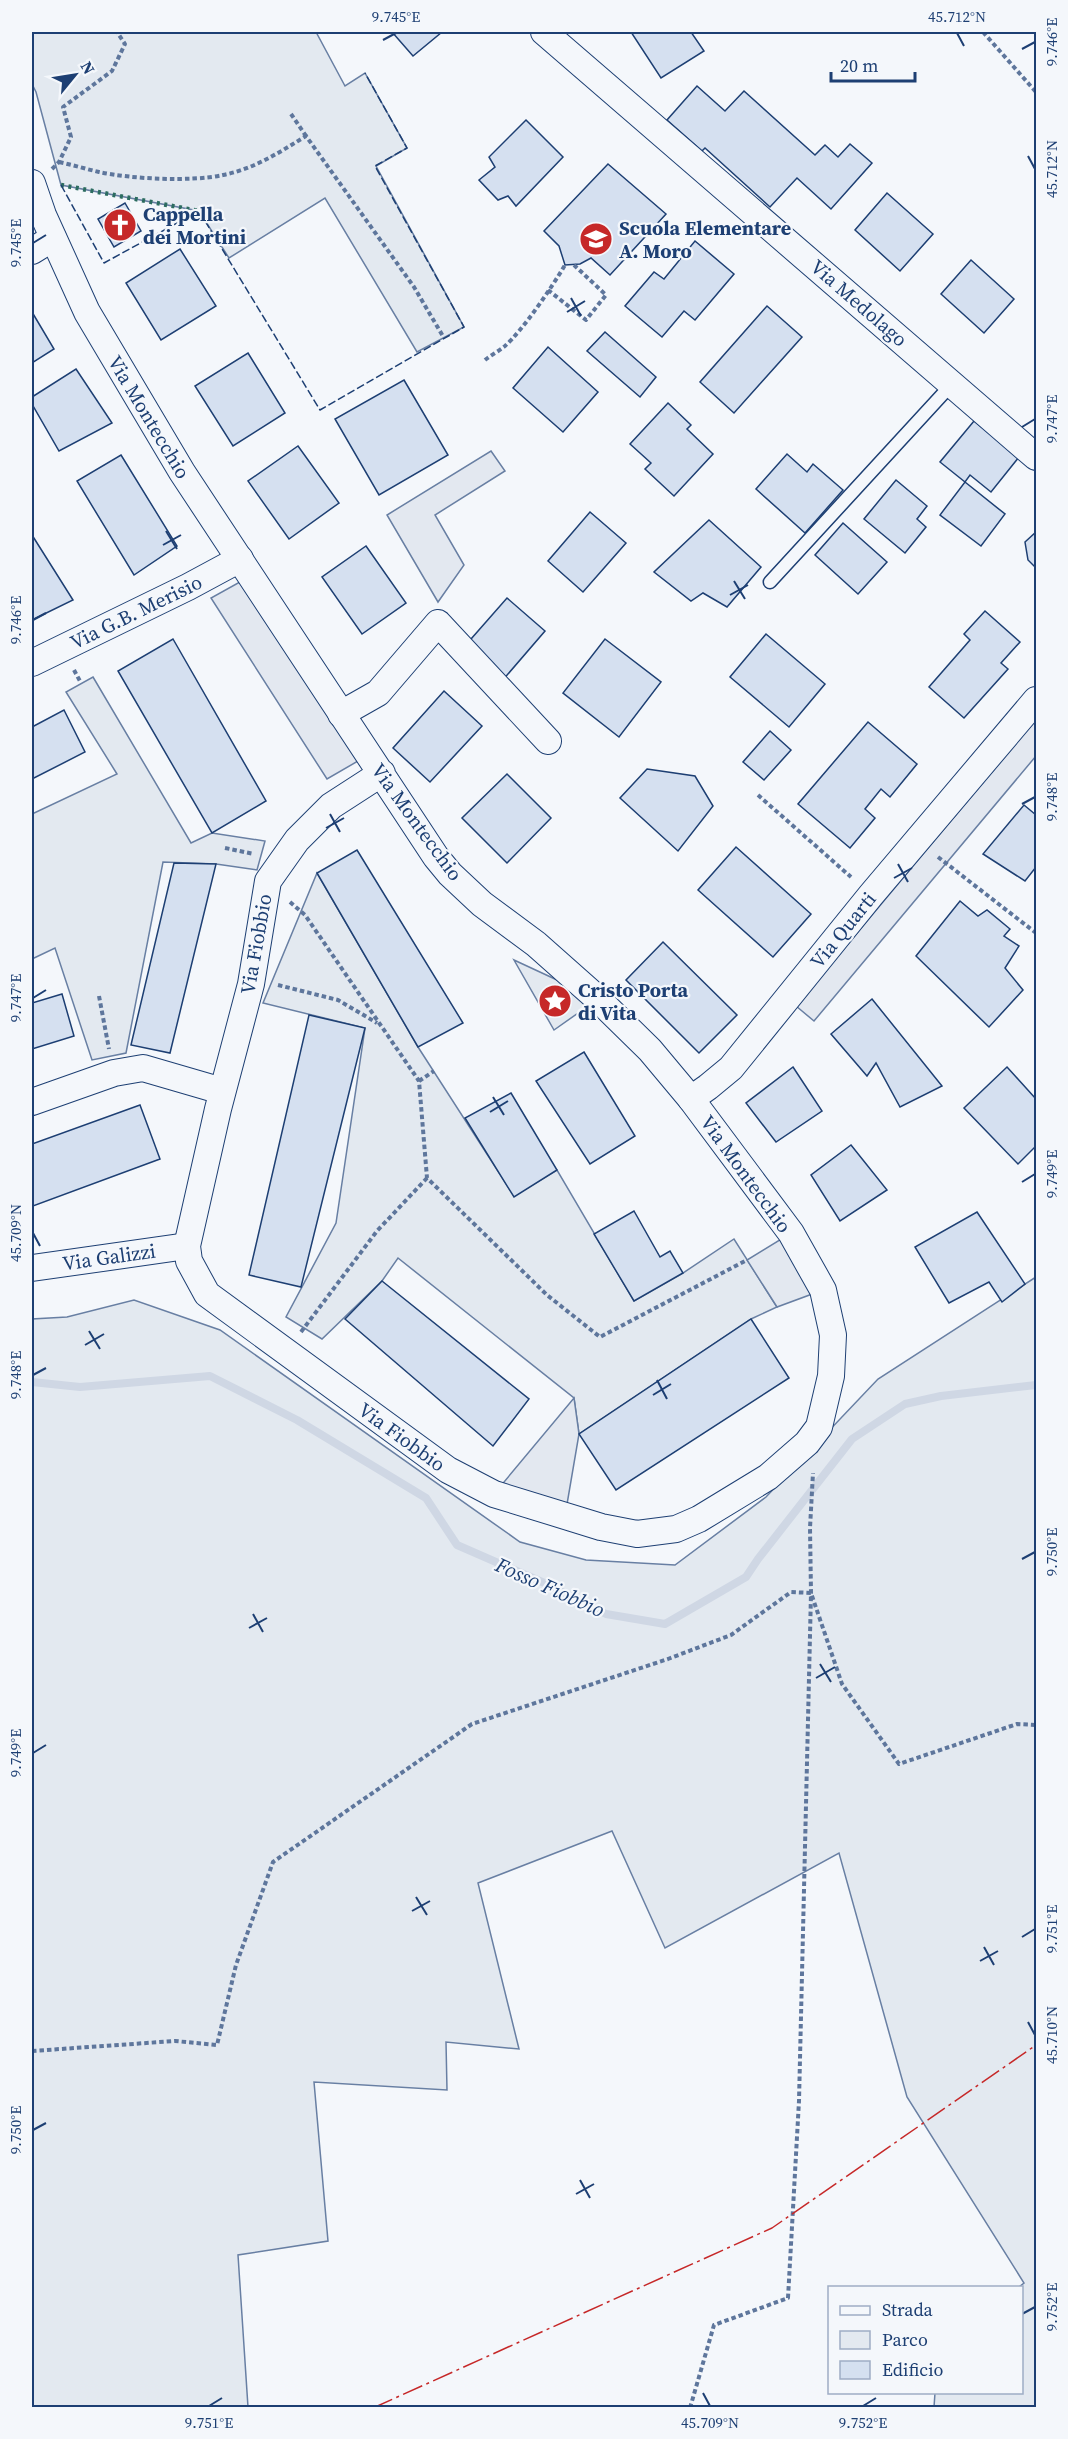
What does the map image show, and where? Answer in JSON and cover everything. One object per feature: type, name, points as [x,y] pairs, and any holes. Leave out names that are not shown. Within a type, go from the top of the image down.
[{"type":"street","name":"Via Medolago","points":[[544,32],[1036,457]]},
{"type":"street","name":"Via Montecchio","points":[[33,185],[42,244],[87,312],[182,472],[450,874],[482,904],[510,923],[598,999],[650,1050],[791,1233],[823,1290],[833,1335],[831,1376],[811,1454]]},
{"type":"street","name":"Via G.B. Merisio","points":[[32,663],[240,559]]},
{"type":"street","points":[[342,714],[378,693],[438,623],[548,741]]},
{"type":"street","name":"Via Quarti","points":[[690,1099],[730,1068],[871,895],[1036,700]]},
{"type":"street","name":"Via Fiobbio","points":[[382,773],[331,806],[297,840],[268,881],[251,984],[222,1091],[187,1246],[189,1261],[195,1275],[207,1294],[448,1470],[494,1494],[601,1527],[637,1534],[676,1529],[699,1519],[811,1454]]},
{"type":"street","points":[[32,1102],[114,1073],[143,1068],[222,1091]]},
{"type":"street","name":"Via Galizzi","points":[[32,1268],[187,1246]]},
{"type":"lane","points":[[770,582],[952,384]]},
{"type":"path","points":[[33,185],[59,162],[71,137],[63,107],[112,71],[124,44],[117,32]]},
{"type":"path","points":[[983,32],[1036,92]]},
{"type":"path","points":[[291,114],[414,287],[444,338]]},
{"type":"path","points":[[59,162],[99,172],[147,177],[222,176],[267,159],[306,136]]},
{"type":"path","points":[[485,360],[504,347],[565,265]]},
{"type":"path","points":[[548,290],[586,320],[606,295],[573,265]]},
{"type":"path","points":[[758,795],[871,895]]},
{"type":"path","points":[[918,842],[1036,933]]},
{"type":"path","points":[[268,881],[305,915],[419,1081],[427,1178],[547,1295],[600,1337],[747,1260]]},
{"type":"path","points":[[251,984],[284,985],[338,999],[379,1024]]},
{"type":"path","points":[[99,996],[114,1073]]},
{"type":"path","points":[[419,1081],[434,1071]]},
{"type":"path","points":[[286,1352],[377,1231],[427,1178]]},
{"type":"path","points":[[690,2408],[714,2325],[788,2298],[799,2102],[811,1593],[811,1454]]},
{"type":"path","points":[[32,2051],[175,2041],[217,2045],[236,1965],[273,1862],[472,1724],[668,1659],[731,1635],[791,1592],[811,1593]]},
{"type":"path","points":[[811,1593],[842,1684],[899,1764],[1017,1724],[1036,1725]]},
{"type":"green space","points":[[32,32],[316,32],[345,86],[365,73],[407,148],[376,166],[464,327],[417,352],[325,198],[229,258],[199,211],[61,185],[32,84]]},
{"type":"green space","points":[[93,677],[191,843],[212,833],[265,841],[257,870],[216,864],[163,862],[126,1053],[92,1060],[55,948],[32,959],[32,814],[117,774],[66,692]]},
{"type":"green space","points":[[317,873],[418,1047],[514,1196],[557,1170],[634,1301],[683,1273],[734,1239],[777,1307],[751,1319],[579,1434],[574,1398],[398,1258],[382,1281],[322,1339],[286,1317],[336,1223],[365,1028],[263,1003]]},
{"type":"green space","points":[[514,960],[598,999],[554,1030]]},
{"type":"green space","points":[[1036,1277],[1036,2407],[934,2407],[935,2394],[1023,2394],[1023,2286],[1020,2286],[1024,2283],[907,2097],[839,1853],[665,1948],[612,1831],[478,1883],[519,2049],[446,2042],[447,2090],[314,2082],[328,2241],[238,2255],[248,2407],[32,2408],[32,1319],[67,1317],[134,1300],[220,1330],[520,1542],[586,1560],[675,1565],[766,1497],[878,1379]]},
{"type":"shaded area","points":[[491,451],[505,471],[435,515],[464,565],[438,602],[387,515]]},
{"type":"shaded area","points":[[247,578],[358,761],[327,779],[211,598]]},
{"type":"shaded area","points":[[1036,719],[1036,756],[814,1021],[796,1006]]},
{"type":"shaded area","points":[[791,1233],[823,1290],[777,1307],[747,1260]]},
{"type":"shaded area","points":[[574,1398],[579,1434],[565,1516],[494,1494]]},
{"type":"building","points":[[392,32],[442,32],[413,56]]},
{"type":"building","points":[[631,32],[691,32],[704,51],[661,78]]},
{"type":"building","points":[[697,86],[725,111],[744,91],[815,155],[825,145],[838,157],[850,144],[872,163],[831,209],[797,178],[770,207],[705,148],[702,151],[667,120]]},
{"type":"building","points":[[526,120],[563,157],[516,206],[508,196],[498,200],[479,180],[495,167],[489,157]]},
{"type":"building","points":[[608,164],[666,214],[610,275],[591,258],[580,264],[565,265],[559,246],[544,231]]},
{"type":"building","points":[[887,193],[933,234],[900,271],[855,230]]},
{"type":"building","name":"Cappella dei Mortini","points":[[125,203],[141,231],[114,247],[98,219]]},
{"type":"building","points":[[695,241],[734,274],[695,320],[684,311],[662,337],[625,306],[654,272],[664,279]]},
{"type":"building","points":[[180,249],[216,306],[161,340],[126,283]]},
{"type":"building","points":[[971,260],[1014,299],[984,333],[941,294]]},
{"type":"building","points":[[767,306],[802,337],[734,413],[700,382]]},
{"type":"building","points":[[32,312],[54,349],[32,363]]},
{"type":"building","points":[[605,332],[656,377],[640,397],[587,351]]},
{"type":"building","points":[[548,347],[598,392],[563,432],[513,388]]},
{"type":"building","points":[[248,353],[285,413],[233,446],[195,386]]},
{"type":"building","points":[[76,369],[112,423],[59,451],[32,404],[32,397]]},
{"type":"building","points":[[404,380],[448,455],[379,495],[335,419]]},
{"type":"building","points":[[668,403],[691,425],[687,429],[713,454],[674,496],[645,469],[651,463],[630,444]]},
{"type":"building","points":[[974,421],[1019,457],[991,492],[970,475],[965,482],[940,462]]},
{"type":"building","points":[[298,446],[339,503],[289,539],[248,481]]},
{"type":"building","points":[[787,454],[807,472],[813,464],[843,490],[805,533],[756,489]]},
{"type":"building","points":[[121,455],[177,546],[134,575],[77,481]]},
{"type":"building","points":[[896,480],[927,506],[917,519],[926,527],[905,553],[864,519]]},
{"type":"building","points":[[965,482],[1005,514],[981,546],[940,515]]},
{"type":"building","points":[[590,512],[626,543],[583,592],[548,561]]},
{"type":"building","points":[[709,520],[761,567],[727,607],[703,593],[691,601],[654,572]]},
{"type":"building","points":[[843,523],[887,562],[858,594],[815,555]]},
{"type":"building","points":[[1036,532],[1036,568],[1028,560],[1025,542]]},
{"type":"building","points":[[32,535],[73,600],[32,620]]},
{"type":"building","points":[[366,546],[406,603],[362,634],[322,577]]},
{"type":"building","points":[[507,598],[545,631],[502,681],[464,647]]},
{"type":"building","points":[[985,611],[1020,642],[1001,663],[1008,669],[964,718],[929,687],[970,640],[964,634]]},
{"type":"building","points":[[766,634],[825,684],[789,727],[730,677]]},
{"type":"building","points":[[173,639],[266,801],[212,833],[118,671]]},
{"type":"building","points":[[605,639],[661,682],[619,737],[563,693]]},
{"type":"building","points":[[444,691],[482,726],[430,782],[393,748]]},
{"type":"building","points":[[64,710],[85,752],[32,779],[32,727]]},
{"type":"building","points":[[868,722],[917,764],[890,797],[881,789],[865,809],[875,818],[850,848],[798,804]]},
{"type":"building","points":[[770,731],[791,750],[764,780],[743,762]]},
{"type":"building","points":[[647,769],[695,776],[713,806],[678,851],[620,798]]},
{"type":"building","points":[[507,774],[551,818],[507,863],[462,818]]},
{"type":"building","points":[[1024,805],[1036,815],[1036,867],[1025,881],[983,854]]},
{"type":"building","points":[[736,847],[811,914],[773,957],[698,890]]},
{"type":"building","points":[[357,850],[463,1023],[418,1047],[317,873]]},
{"type":"building","points":[[174,863],[216,864],[170,1053],[131,1045]]},
{"type":"building","points":[[960,901],[978,916],[987,910],[1010,929],[1004,936],[1019,946],[1005,968],[1023,990],[989,1027],[916,956]]},
{"type":"building","points":[[663,942],[737,1015],[699,1053],[626,980]]},
{"type":"building","points":[[62,994],[74,1036],[32,1049],[32,1003]]},
{"type":"building","points":[[872,999],[942,1086],[900,1107],[876,1063],[867,1076],[831,1034]]},
{"type":"building","points":[[309,1015],[365,1028],[301,1287],[249,1275]]},
{"type":"building","points":[[584,1052],[635,1136],[590,1164],[536,1081]]},
{"type":"building","points":[[793,1067],[822,1111],[776,1142],[746,1103]]},
{"type":"building","points":[[1007,1067],[1036,1099],[1036,1146],[1018,1164],[964,1108]]},
{"type":"building","points":[[511,1093],[557,1170],[514,1197],[465,1118]]},
{"type":"building","points":[[140,1105],[160,1159],[33,1206],[32,1144]]},
{"type":"building","points":[[851,1145],[887,1190],[840,1221],[811,1175]]},
{"type":"building","points":[[634,1211],[660,1257],[670,1251],[683,1273],[634,1301],[594,1234]]},
{"type":"building","points":[[977,1212],[1025,1284],[1002,1302],[989,1282],[949,1303],[915,1247]]},
{"type":"building","points":[[382,1281],[529,1399],[493,1446],[345,1319]]},
{"type":"building","points":[[751,1319],[789,1378],[616,1490],[579,1434]]},
{"type":"waterway","name":"Fosso Fiobbio","points":[[32,1382],[80,1387],[210,1376],[297,1420],[426,1498],[457,1545],[549,1585],[606,1614],[665,1624],[746,1577],[852,1439],[905,1404],[941,1396],[1036,1385]]},
{"type":"hedge","points":[[61,185],[199,211]]},
{"type":"fence","points":[[61,185],[104,263],[199,211],[320,410],[464,327],[375,166],[407,148],[365,73]]},
{"type":"power","points":[[373,2408],[772,2228],[1036,2045]]},
{"type":"place","name":"Cappella dei Mortini","points":[[120,225]]},
{"type":"place","name":"Scuola Elementare A. Moro","points":[[596,239]]},
{"type":"place","name":"Cristo Porta di Vita","points":[[555,1001]]}]
